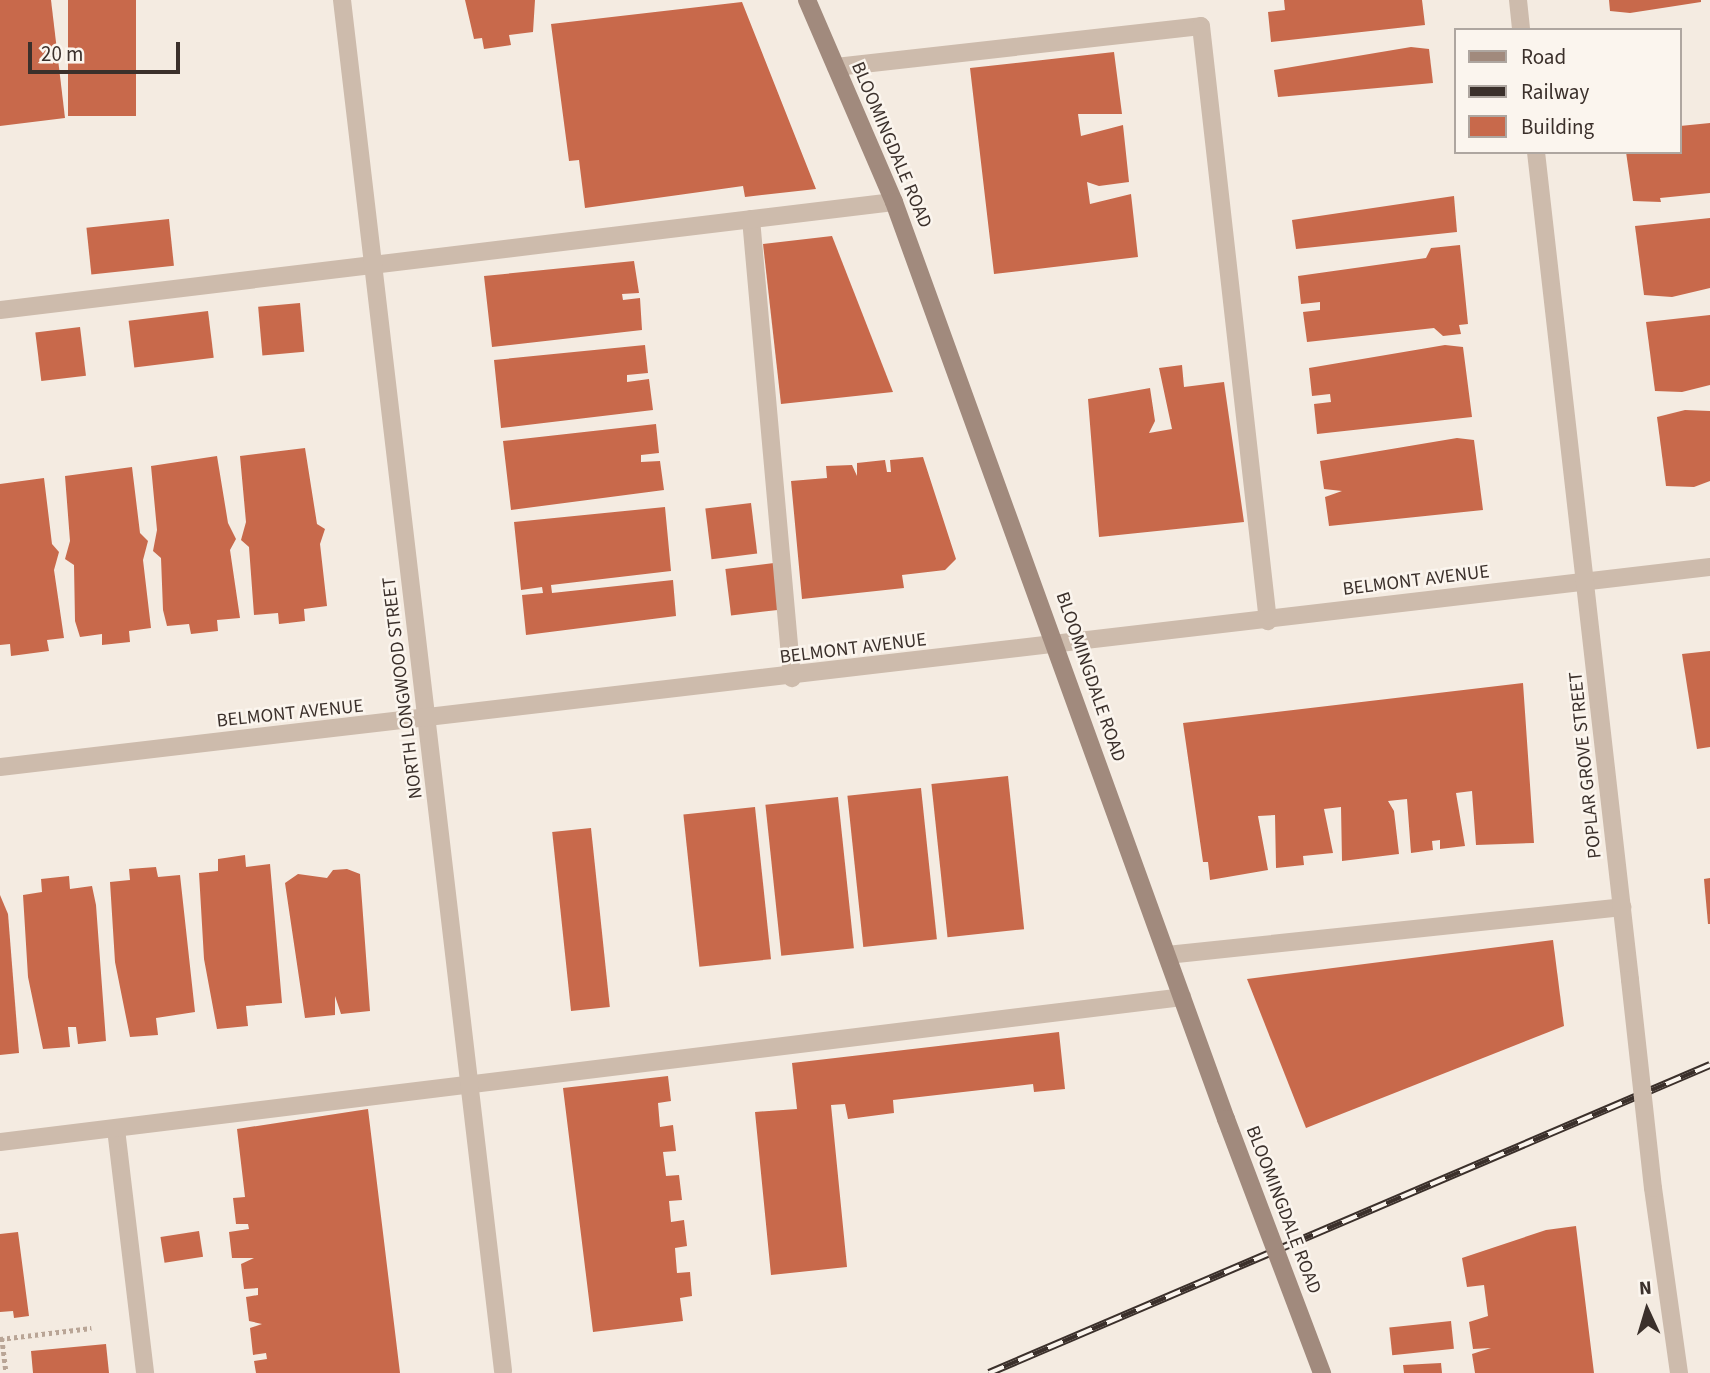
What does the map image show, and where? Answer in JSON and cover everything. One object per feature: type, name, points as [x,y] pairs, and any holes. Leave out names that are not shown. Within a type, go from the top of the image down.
[{"type":"main road","name":"BLOOMINGDALE ROAD","points":[[807,0],[894,202],[1226,1119],[1322,1373]]},
{"type":"street","name":"NORTH LONGWOOD STREET","points":[[342,0],[503,1371]]},
{"type":"street","points":[[1518,0],[1521,28]]},
{"type":"street","points":[[836,67],[1202,26],[1268,621]]},
{"type":"street","name":"POPLAR GROVE STREET","points":[[1536,154],[1587,580],[1653,1188],[1679,1373]]},
{"type":"street","points":[[0,310],[894,202]]},
{"type":"street","points":[[751,219],[792,678]]},
{"type":"street","name":"BELMONT AVENUE","points":[[0,767],[792,678],[1710,567]]},
{"type":"street","points":[[1167,955],[1622,907]]},
{"type":"street","points":[[0,1142],[1182,997]]},
{"type":"street","points":[[116,1129],[145,1373]]},
{"type":"path","points":[[6,1373],[1,1339],[91,1328]]},
{"type":"building","points":[[0,0],[51,0],[65,118],[0,126]]},
{"type":"building","points":[[68,0],[136,0],[136,116],[68,116]]},
{"type":"building","points":[[465,0],[535,0],[533,32],[509,35],[511,45],[484,49],[482,38],[474,39]]},
{"type":"building","points":[[1284,0],[1422,0],[1425,25],[1271,42],[1268,12],[1285,10]]},
{"type":"building","points":[[1609,0],[1701,2],[1630,13],[1610,11]]},
{"type":"building","points":[[742,2],[816,189],[745,197],[743,186],[585,208],[579,160],[569,161],[551,24]]},
{"type":"building","points":[[1411,47],[1429,49],[1433,83],[1278,97],[1274,70]]},
{"type":"building","points":[[1114,52],[1122,114],[1078,114],[1081,136],[1123,125],[1129,182],[1099,186],[1087,182],[1090,204],[1131,194],[1138,257],[994,274],[970,68]]},
{"type":"building","points":[[1710,123],[1710,193],[1660,198],[1661,202],[1633,201],[1626,154],[1682,154],[1682,126]]},
{"type":"building","points":[[1454,196],[1457,232],[1296,249],[1292,220]]},
{"type":"building","points":[[1710,218],[1710,288],[1672,297],[1644,295],[1635,226]]},
{"type":"building","points":[[169,219],[174,266],[91,274],[86,228]]},
{"type":"building","points":[[832,236],[893,392],[781,404],[763,244]]},
{"type":"building","points":[[1460,245],[1468,324],[1459,325],[1461,334],[1443,336],[1434,328],[1307,342],[1303,312],[1320,310],[1320,302],[1301,304],[1298,276],[1426,258],[1431,248]]},
{"type":"building","points":[[634,261],[639,293],[622,294],[623,300],[640,298],[642,330],[492,347],[484,276]]},
{"type":"building","points":[[300,303],[304,352],[262,355],[258,307]]},
{"type":"building","points":[[208,311],[214,358],[134,367],[129,321]]},
{"type":"building","points":[[1710,315],[1710,385],[1682,392],[1655,391],[1646,322]]},
{"type":"building","points":[[80,327],[86,376],[41,381],[35,332]]},
{"type":"building","points":[[645,345],[648,373],[627,375],[627,382],[649,379],[653,410],[501,428],[494,360]]},
{"type":"building","points":[[1445,345],[1463,347],[1472,417],[1317,434],[1314,404],[1331,402],[1330,394],[1312,396],[1309,368]]},
{"type":"building","points":[[1182,365],[1184,387],[1224,382],[1244,522],[1099,537],[1088,399],[1150,388],[1155,421],[1149,433],[1172,429],[1159,368]]},
{"type":"building","points":[[1685,410],[1710,411],[1710,481],[1694,487],[1666,486],[1657,417]]},
{"type":"building","points":[[656,424],[659,453],[641,455],[641,462],[660,461],[664,490],[511,510],[503,441]]},
{"type":"building","points":[[1457,438],[1474,440],[1483,510],[1329,526],[1325,497],[1342,491],[1324,489],[1320,461]]},
{"type":"building","points":[[305,448],[317,524],[325,529],[320,544],[327,606],[304,609],[305,621],[279,624],[278,613],[254,615],[249,547],[241,540],[246,522],[240,456]]},
{"type":"building","points":[[217,456],[228,523],[236,539],[230,550],[240,618],[217,620],[218,631],[191,634],[189,624],[167,626],[163,610],[161,558],[153,551],[157,530],[151,466]]},
{"type":"building","points":[[923,457],[956,559],[945,570],[902,575],[904,588],[802,599],[791,481],[827,478],[826,466],[852,465],[857,476],[857,463],[885,460],[887,472],[891,472],[890,460]]},
{"type":"building","points":[[132,467],[140,533],[148,541],[143,560],[151,628],[129,631],[130,642],[102,645],[102,634],[80,637],[75,621],[74,565],[65,559],[70,541],[65,476]]},
{"type":"building","points":[[44,478],[52,544],[59,552],[54,570],[64,638],[47,640],[49,651],[11,656],[10,644],[0,645],[0,484]]},
{"type":"building","points":[[751,503],[757,554],[712,559],[705,509]]},
{"type":"building","points":[[665,507],[671,571],[551,585],[552,593],[673,580],[676,616],[526,635],[522,595],[543,593],[542,587],[521,590],[514,522]]},
{"type":"building","points":[[774,563],[780,610],[731,616],[725,569]]},
{"type":"building","points":[[1710,651],[1710,747],[1697,749],[1682,654]]},
{"type":"building","points":[[1523,683],[1534,843],[1476,845],[1472,791],[1456,793],[1465,846],[1440,849],[1440,840],[1432,841],[1433,850],[1411,853],[1407,799],[1388,801],[1394,811],[1399,854],[1342,861],[1341,807],[1324,809],[1333,853],[1303,856],[1304,865],[1276,868],[1275,815],[1258,816],[1268,870],[1210,880],[1208,862],[1203,862],[1183,723]]},
{"type":"building","points":[[1008,776],[1024,929],[948,937],[931,784]]},
{"type":"building","points":[[921,788],[937,939],[863,947],[847,796]]},
{"type":"building","points":[[838,797],[854,948],[781,956],[765,805]]},
{"type":"building","points":[[755,807],[771,959],[699,967],[683,815]]},
{"type":"building","points":[[591,828],[610,1007],[571,1011],[552,832]]},
{"type":"building","points":[[245,855],[246,867],[270,864],[282,1003],[246,1006],[248,1026],[217,1029],[204,959],[199,873],[218,871],[218,859]]},
{"type":"building","points":[[156,867],[158,877],[180,875],[195,1012],[156,1018],[158,1035],[130,1037],[115,962],[110,882],[130,880],[129,869]]},
{"type":"building","points":[[347,869],[360,874],[370,1011],[341,1014],[335,996],[335,1015],[305,1018],[285,883],[298,874],[327,878],[333,870]]},
{"type":"building","points":[[69,876],[70,889],[92,886],[96,905],[106,1041],[78,1044],[76,1027],[68,1027],[70,1047],[43,1049],[28,977],[23,895],[42,892],[41,879]]},
{"type":"building","points":[[1710,878],[1710,924],[1708,924],[1704,879]]},
{"type":"building","points":[[0,895],[8,914],[19,1053],[0,1055]]},
{"type":"building","points":[[1553,940],[1564,1026],[1306,1128],[1247,979]]},
{"type":"building","points":[[1059,1032],[1065,1089],[1034,1092],[1033,1084],[893,1100],[894,1113],[848,1119],[845,1104],[831,1105],[847,1267],[771,1275],[755,1112],[797,1109],[792,1063]]},
{"type":"building","points":[[668,1076],[671,1101],[658,1103],[660,1127],[673,1125],[676,1151],[663,1152],[666,1176],[679,1175],[682,1200],[669,1201],[671,1222],[684,1220],[687,1246],[675,1248],[677,1273],[690,1272],[692,1296],[680,1298],[683,1321],[593,1332],[563,1088]]},
{"type":"building","points":[[368,1109],[400,1373],[256,1373],[254,1361],[267,1359],[266,1353],[253,1355],[250,1328],[262,1324],[249,1321],[246,1297],[258,1295],[258,1288],[244,1289],[241,1264],[254,1258],[232,1258],[229,1232],[249,1229],[248,1224],[236,1224],[233,1198],[245,1197],[237,1129]]},
{"type":"building","points":[[1576,1226],[1594,1373],[1475,1373],[1472,1354],[1491,1348],[1473,1349],[1469,1322],[1488,1316],[1484,1285],[1467,1287],[1462,1258],[1546,1230]]},
{"type":"building","points":[[199,1231],[203,1257],[165,1263],[160,1237]]},
{"type":"building","points":[[18,1232],[29,1316],[14,1318],[13,1311],[0,1312],[0,1234]]},
{"type":"building","points":[[1451,1321],[1454,1349],[1392,1355],[1389,1327]]},
{"type":"building","points":[[106,1344],[109,1373],[33,1373],[31,1351]]},
{"type":"building","points":[[1441,1363],[1442,1373],[1404,1373],[1403,1365]]},
{"type":"railway","points":[[989,1373],[1710,1065]]}]
